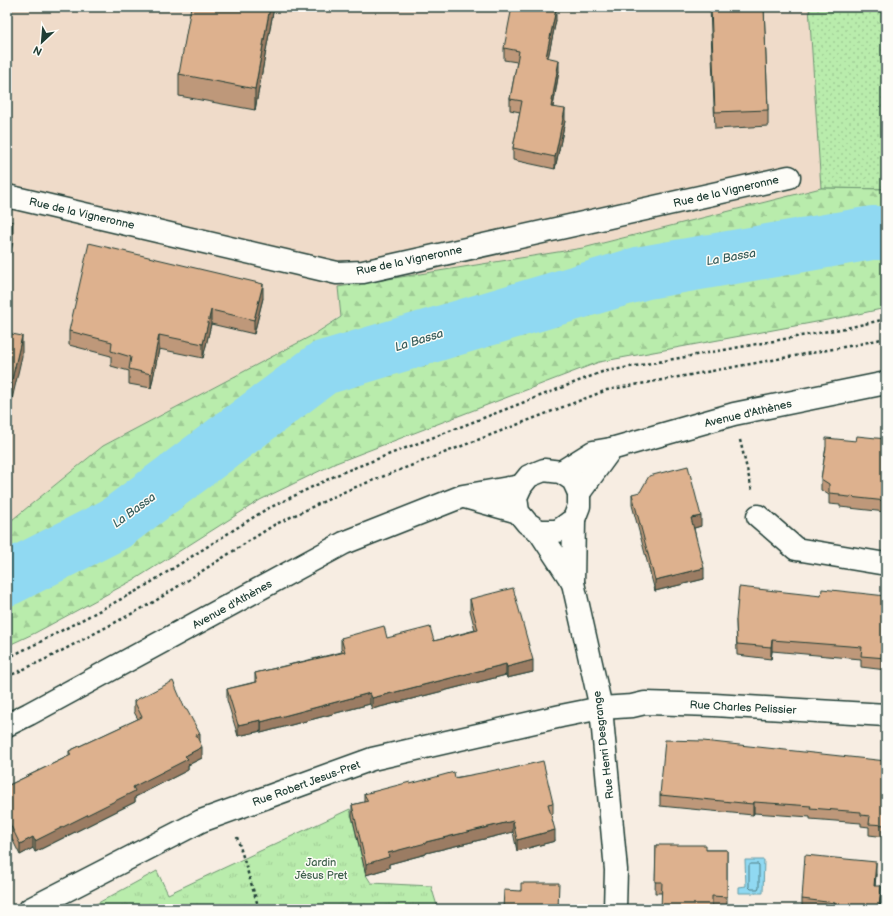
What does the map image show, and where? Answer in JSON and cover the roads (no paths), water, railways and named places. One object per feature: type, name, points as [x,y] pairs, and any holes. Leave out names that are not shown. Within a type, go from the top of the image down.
[{"type":"street","name":"Rue de la Vigneronne","points":[[7,196],[337,273],[363,272],[789,177]]},
{"type":"street","name":"Avenue d'Athènes","points":[[561,472],[592,452],[611,449],[734,414],[886,383]]},
{"type":"street","points":[[579,493],[611,449]]},
{"type":"street","points":[[544,470],[561,472],[573,480],[579,493],[579,506],[574,519],[558,531],[539,531],[527,524],[518,512],[516,498],[521,486],[529,476],[544,470]]},
{"type":"street","name":"Avenue d'Athènes","points":[[7,724],[29,714],[344,543],[463,496],[521,486]]},
{"type":"street","points":[[463,496],[518,512]]},
{"type":"street","points":[[758,516],[796,549],[886,564]]},
{"type":"street","name":"Rue Henri Desgrange","points":[[574,519],[573,583],[600,708],[616,870],[614,909]]},
{"type":"street","name":"Rue Henri Desgrange","points":[[539,531],[573,583]]},
{"type":"street","name":"Rue Charles Pelissier","points":[[600,708],[632,706],[645,703],[714,705],[886,715]]},
{"type":"street","name":"Rue Robert Jesus-Pret","points":[[30,909],[201,821],[372,759],[600,708]]},
{"type":"water","points":[[745,860],[764,860],[763,893],[739,893],[739,887],[746,886]]},
{"type":"waterway","name":"La Bassa","points":[[7,579],[115,524],[323,368],[642,273],[872,233],[886,233]]},
{"type":"park label","name":"Jardin Jésus Pret","points":[[321,868]]}]
